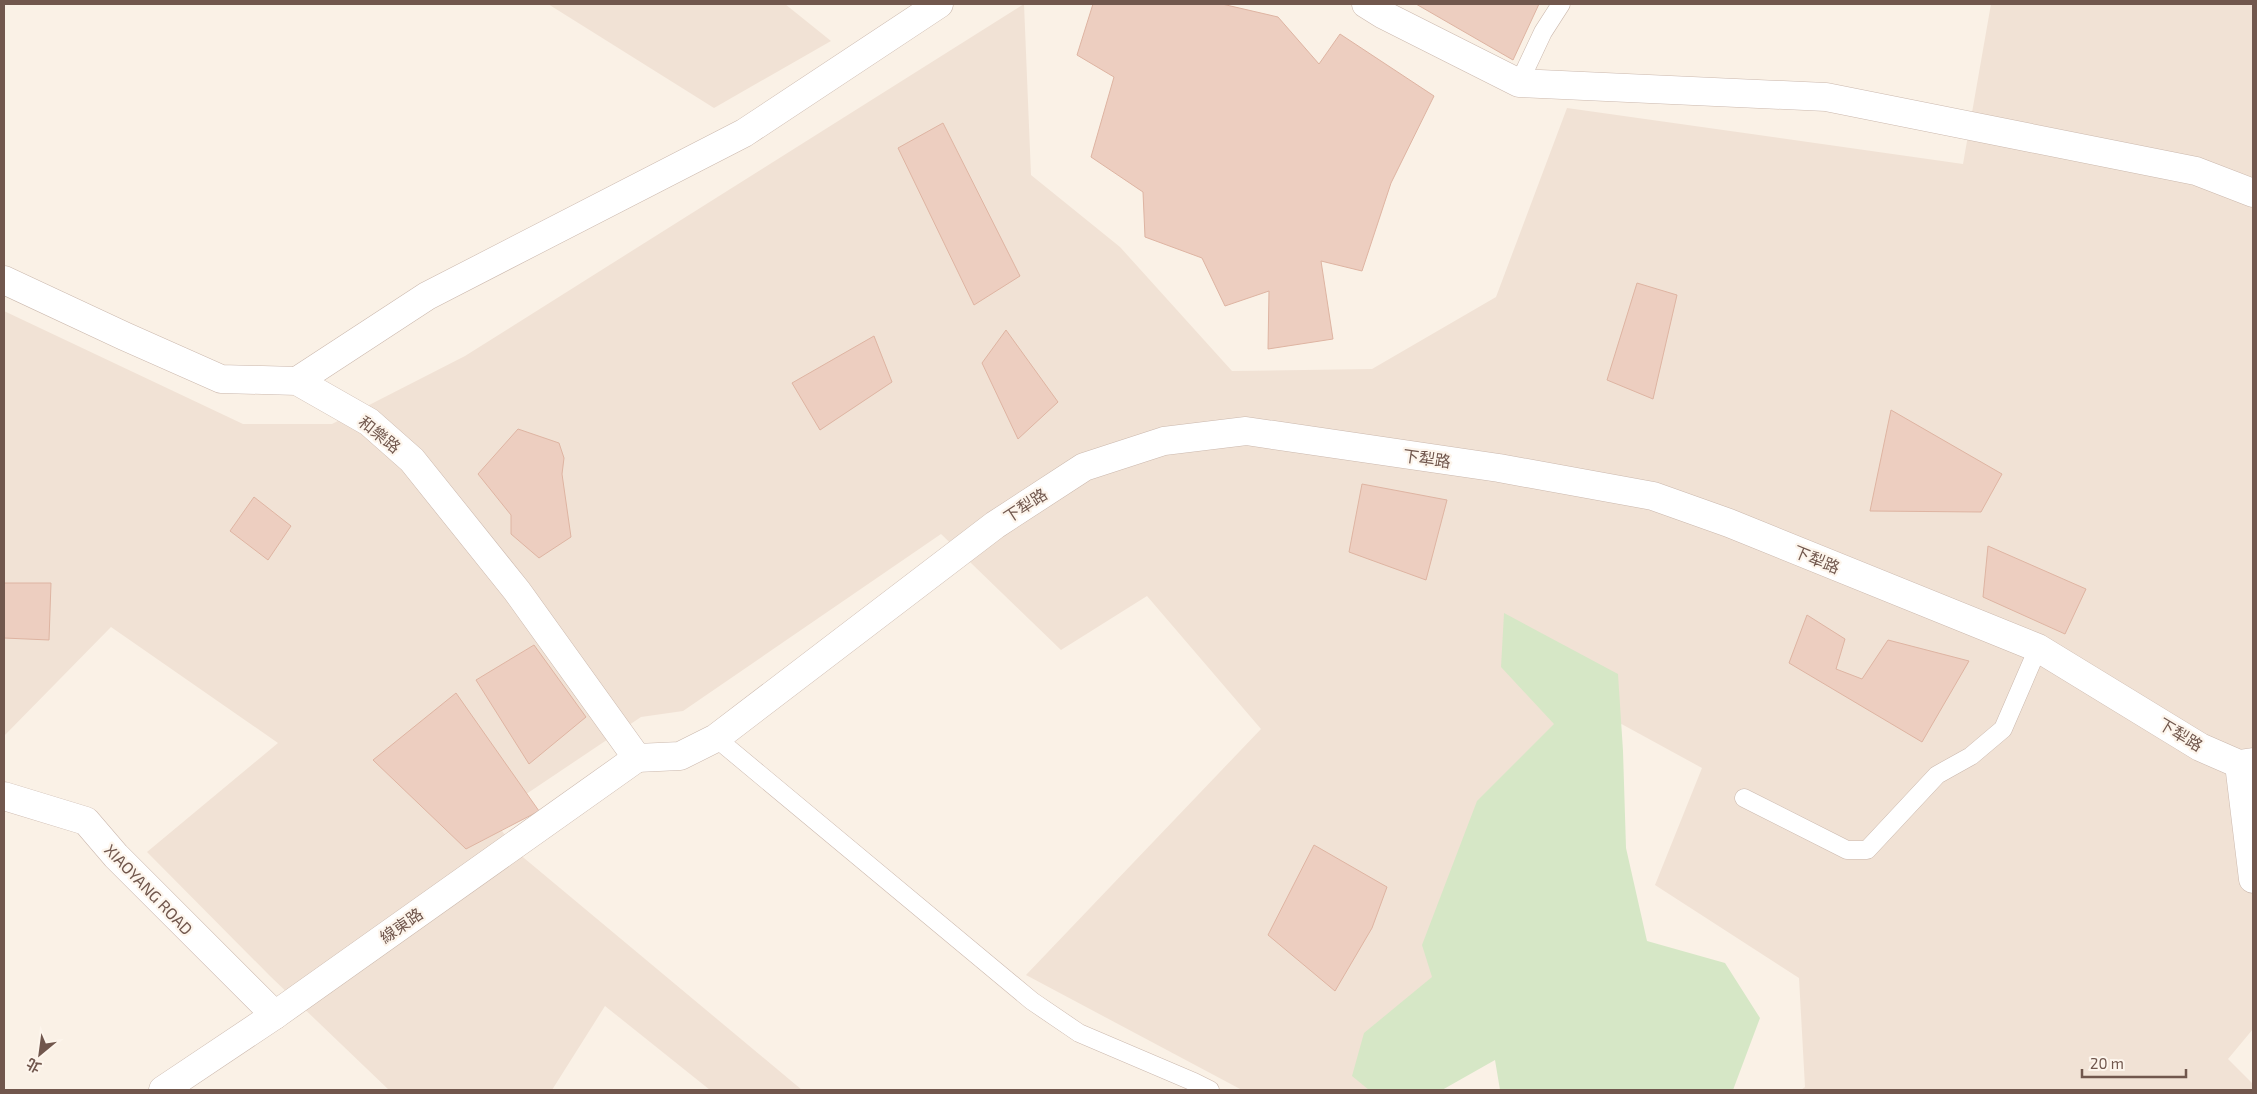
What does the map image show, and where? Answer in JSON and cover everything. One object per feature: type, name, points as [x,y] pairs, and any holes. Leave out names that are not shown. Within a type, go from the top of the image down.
[{"type":"street","points":[[296,381],[427,296],[744,133],[939,4]]},
{"type":"street","points":[[1366,4],[1382,14],[1519,83],[1826,96],[2196,172],[2253,193]]},
{"type":"street","name":"和樂路","points":[[4,280],[221,379],[296,381],[369,422],[412,460],[518,591],[637,758]]},
{"type":"street","name":"下犁路","points":[[637,758],[680,756],[716,738],[995,525],[1084,467],[1164,441],[1246,431],[1499,468],[1653,496],[1729,523],[2038,648],[2200,747],[2246,763]]},
{"type":"street","name":"線東路","points":[[163,1090],[275,1015],[637,758]]},
{"type":"street","points":[[2246,763],[2253,879]]},
{"type":"street","name":"XIAOYANG ROAD","points":[[4,796],[86,821],[116,856],[275,1015]]},
{"type":"lane","points":[[1519,83],[1543,32],[1562,4]]},
{"type":"lane","points":[[1744,798],[1847,850],[1868,850],[1937,775],[1971,756],[2003,729],[2038,648]]},
{"type":"lane","points":[[716,738],[1032,1001],[1079,1033],[1210,1090]]},
{"type":"shaded area","points":[[548,4],[785,4],[831,41],[714,108]]},
{"type":"shaded area","points":[[1024,4],[1031,175],[1120,247],[1232,371],[1372,369],[1496,297],[1567,108],[1963,164],[1991,4],[2253,4],[2253,1029],[2228,1059],[2253,1084],[2253,1090],[1801,1090],[1805,1087],[1799,978],[1655,885],[1702,768],[1616,721],[1406,1090],[1242,1090],[1026,975],[1261,729],[1147,596],[1061,650],[941,534],[683,711],[641,717],[492,817],[518,853],[802,1090],[710,1090],[605,1006],[552,1090],[389,1090],[270,976],[147,852],[278,743],[111,627],[4,736],[4,311],[243,424],[332,424],[465,356]]},
{"type":"green space","points":[[1504,613],[1618,674],[1626,848],[1647,941],[1725,963],[1760,1018],[1733,1090],[1500,1090],[1495,1060],[1442,1090],[1369,1090],[1352,1076],[1364,1033],[1432,977],[1422,945],[1477,801],[1554,724],[1501,667]]},
{"type":"building","points":[[1093,4],[1222,4],[1278,17],[1319,64],[1340,34],[1434,96],[1391,183],[1362,271],[1321,261],[1333,339],[1268,349],[1269,291],[1225,306],[1202,258],[1145,237],[1143,192],[1091,157],[1114,77],[1077,55]]},
{"type":"building","points":[[1416,4],[1539,4],[1513,60]]},
{"type":"building","points":[[943,123],[1020,276],[974,305],[898,148]]},
{"type":"building","points":[[1637,283],[1677,295],[1653,399],[1607,380]]},
{"type":"building","points":[[1006,330],[1058,402],[1018,439],[982,363]]},
{"type":"building","points":[[874,336],[892,382],[820,430],[792,383]]},
{"type":"building","points":[[1891,410],[2002,474],[1981,512],[1870,511]]},
{"type":"building","points":[[518,429],[559,443],[564,458],[562,474],[571,537],[539,558],[511,534],[511,515],[478,474]]},
{"type":"building","points":[[1362,484],[1447,500],[1426,580],[1349,552]]},
{"type":"building","points":[[254,497],[291,526],[268,560],[230,531]]},
{"type":"building","points":[[1988,546],[2086,589],[2065,634],[1983,597]]},
{"type":"building","points":[[4,583],[51,583],[49,640],[4,638]]},
{"type":"building","points":[[1807,615],[1845,639],[1836,669],[1862,679],[1888,640],[1969,661],[1922,742],[1789,663]]},
{"type":"building","points":[[534,645],[586,717],[529,764],[476,680]]},
{"type":"building","points":[[456,693],[539,811],[466,849],[373,760]]},
{"type":"building","points":[[1314,845],[1387,887],[1372,928],[1335,991],[1268,935]]}]
